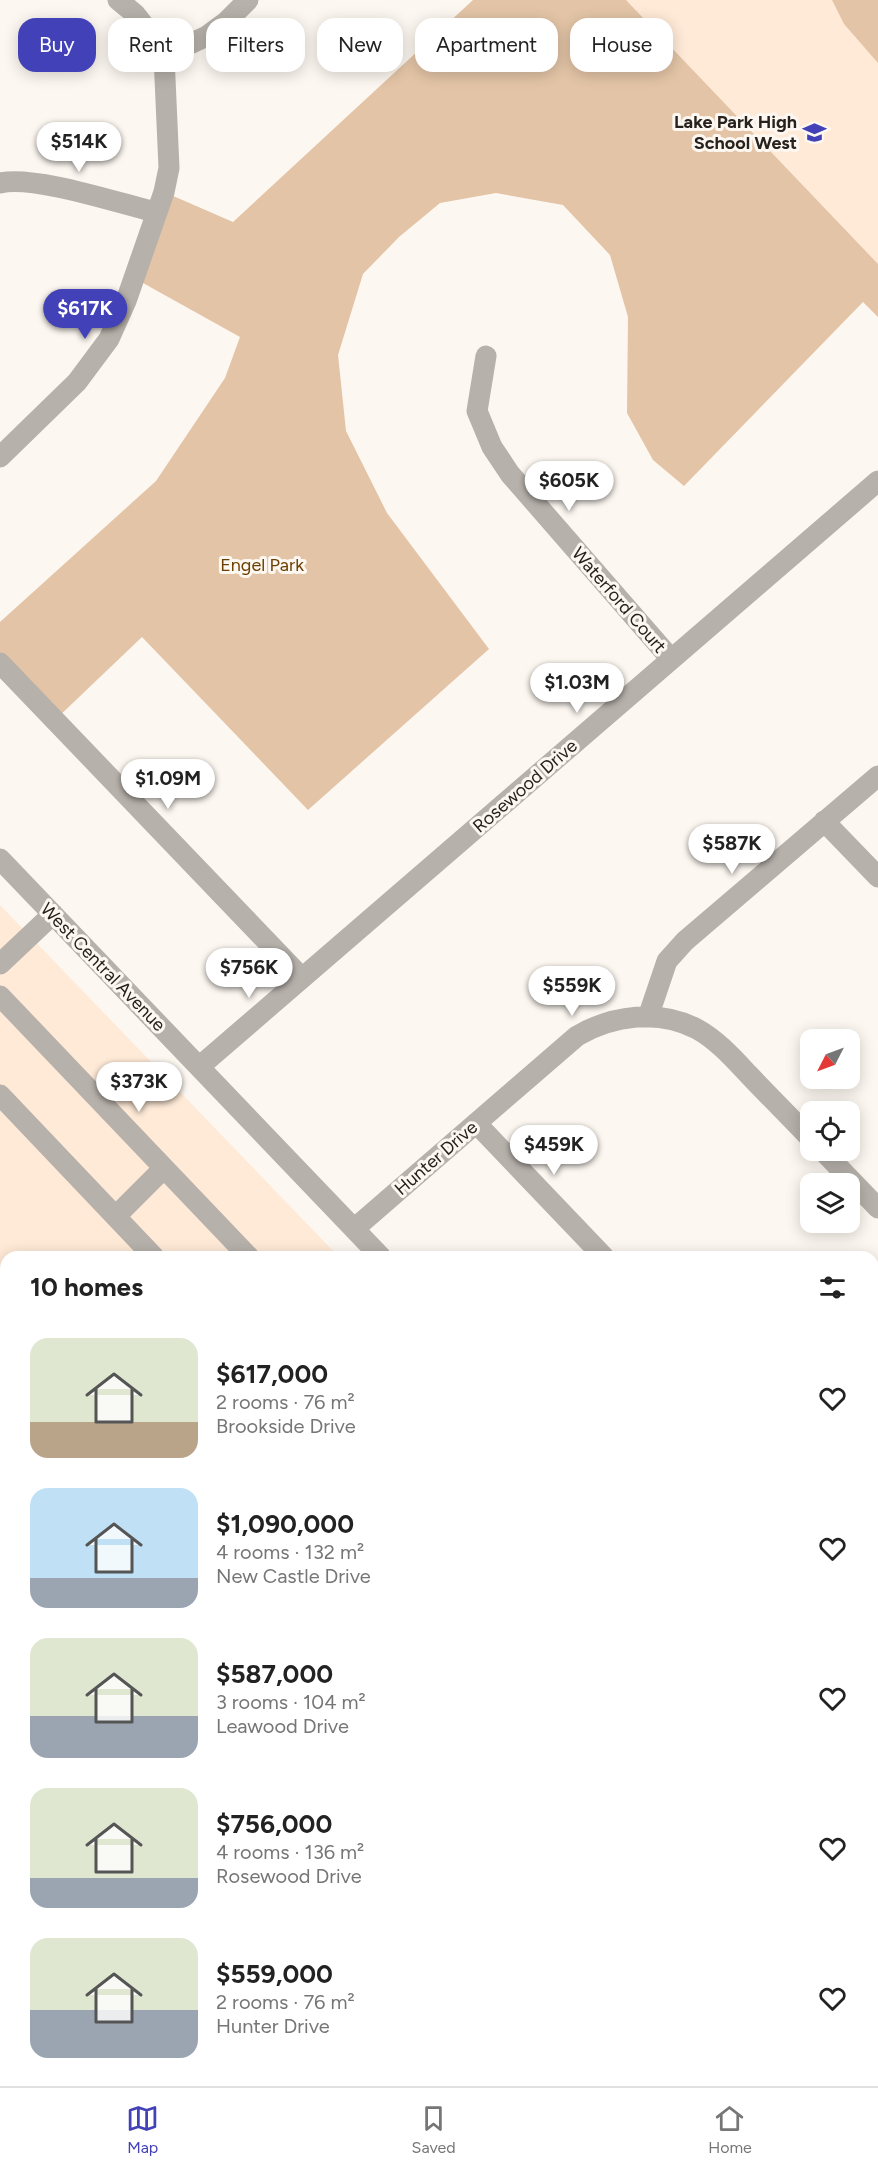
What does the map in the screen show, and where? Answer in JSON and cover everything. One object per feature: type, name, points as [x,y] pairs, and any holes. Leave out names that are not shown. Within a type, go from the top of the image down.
[{"type":"street","points":[[118,0],[137,18]]},
{"type":"street","points":[[194,42],[226,22],[248,0]]},
{"type":"street","points":[[0,457],[77,382],[98,356],[109,339],[126,301],[155,212],[164,192],[170,168],[165,72]]},
{"type":"street","points":[[0,183],[11,180],[62,188],[155,212]]},
{"type":"street","name":"Waterford Court","points":[[486,356],[477,411],[492,447],[510,474],[670,659]]},
{"type":"street","name":"Rosewood Drive","points":[[200,1068],[878,481]]},
{"type":"street","points":[[0,663],[302,978]]},
{"type":"street","points":[[648,1017],[667,961],[685,941],[878,776]]},
{"type":"street","points":[[824,821],[878,877]]},
{"type":"street","name":"West Central Avenue","points":[[0,859],[375,1251]]},
{"type":"street","points":[[0,964],[53,914]]},
{"type":"street","points":[[0,996],[243,1251]]},
{"type":"street","name":"Hunter Drive","points":[[354,1229],[578,1036],[613,1020],[664,1018],[695,1028],[723,1048],[800,1128]]},
{"type":"street","points":[[0,1095],[148,1251]]},
{"type":"street","points":[[476,1123],[598,1251]]},
{"type":"street","points":[[833,1161],[878,1208]]},
{"type":"street","points":[[116,1216],[164,1168]]},
{"type":"shaded area","name":"Lake Park High School West","points":[[626,0],[878,0],[878,264],[673,49],[673,18],[643,18]]},
{"type":"shaded area","points":[[0,905],[333,1251],[0,1251]]},
{"type":"green space","name":"Engel Park","points":[[473,0],[626,0],[643,18],[570,18],[570,72],[673,72],[673,49],[878,264],[878,317],[863,302],[684,486],[653,460],[627,413],[628,317],[610,255],[563,205],[496,193],[440,203],[399,237],[363,274],[338,355],[346,431],[387,513],[489,649],[308,810],[142,637],[55,720],[0,663],[0,622],[156,481],[225,378],[240,337],[134,278],[164,192],[233,222],[395,72],[403,72],[403,65],[415,54],[415,72],[558,72],[558,18],[454,18]]},
{"type":"green space","points":[[832,0],[878,0],[878,63],[844,24]]},
{"type":"place","name":"Lake Park High School West","points":[[815,132]]}]
